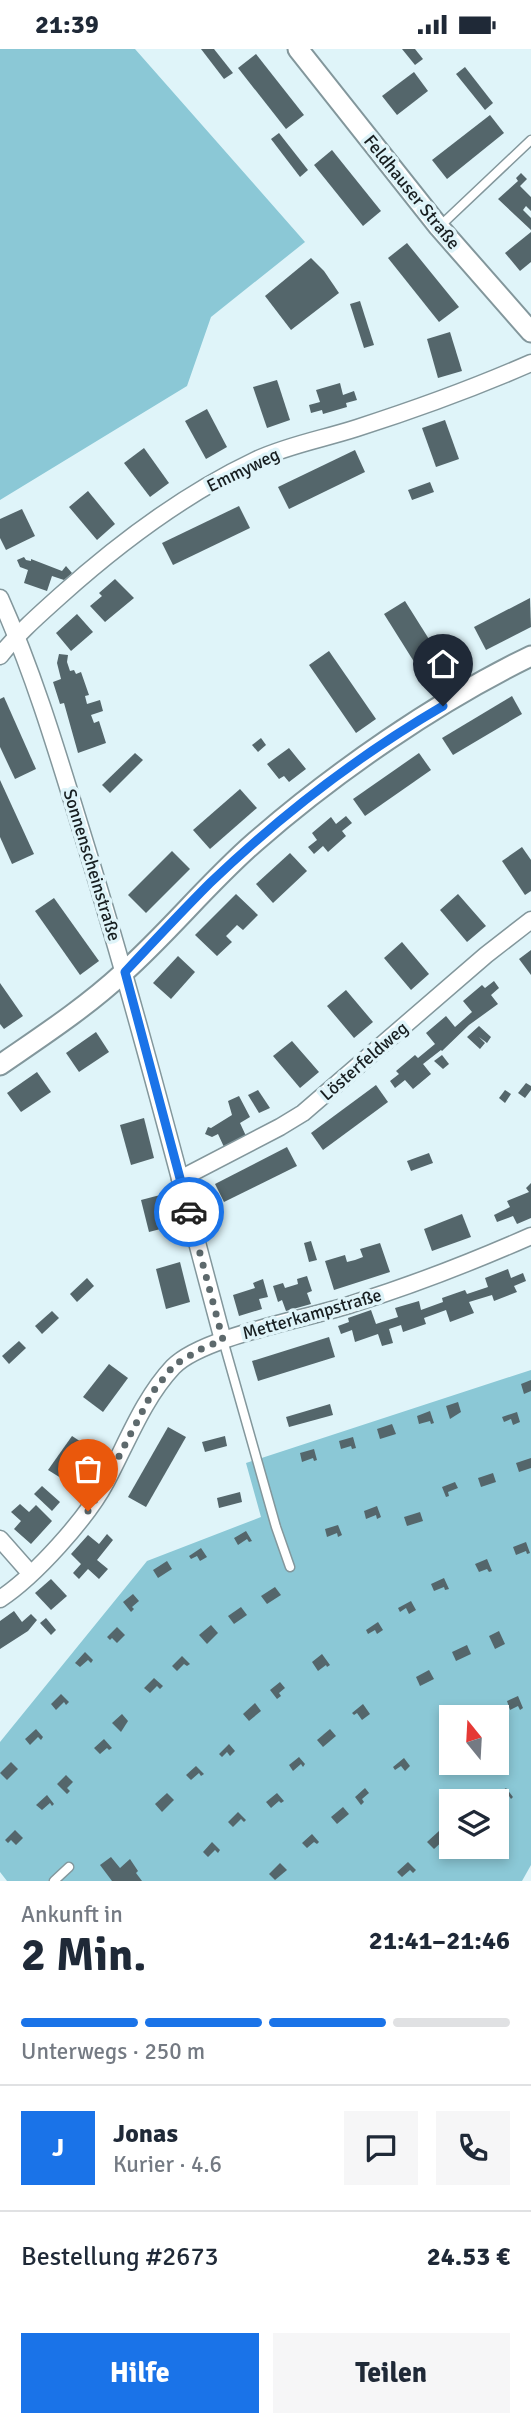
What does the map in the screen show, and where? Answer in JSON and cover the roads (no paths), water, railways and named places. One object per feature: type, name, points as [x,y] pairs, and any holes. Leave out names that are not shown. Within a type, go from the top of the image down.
[{"type":"street","name":"Feldhauser Straße","points":[[298,49],[439,227],[531,332]]},
{"type":"street","name":"Emmyweg","points":[[0,656],[17,635],[100,560],[187,499],[256,460],[309,440],[355,429],[457,394],[531,363]]},
{"type":"street","name":"Sonnenscheinstraße","points":[[0,598],[17,635],[125,972],[223,1340]]},
{"type":"street","points":[[0,1065],[60,1024],[125,972],[210,884],[306,799],[421,719],[531,656]]},
{"type":"street","name":"Lösterfeldweg","points":[[180,1179],[280,1127],[303,1112],[486,955],[531,920]]},
{"type":"street","name":"Metterkampstraße","points":[[0,1599],[30,1573],[88,1511],[152,1393],[174,1365],[223,1340],[350,1305],[461,1267],[531,1236]]},
{"type":"street","points":[[0,1539],[30,1573]]},
{"type":"lane","points":[[439,227],[531,140]]},
{"type":"lane","points":[[223,1340],[276,1527],[290,1567]]},
{"type":"lane","points":[[54,1881],[69,1867]]}]
